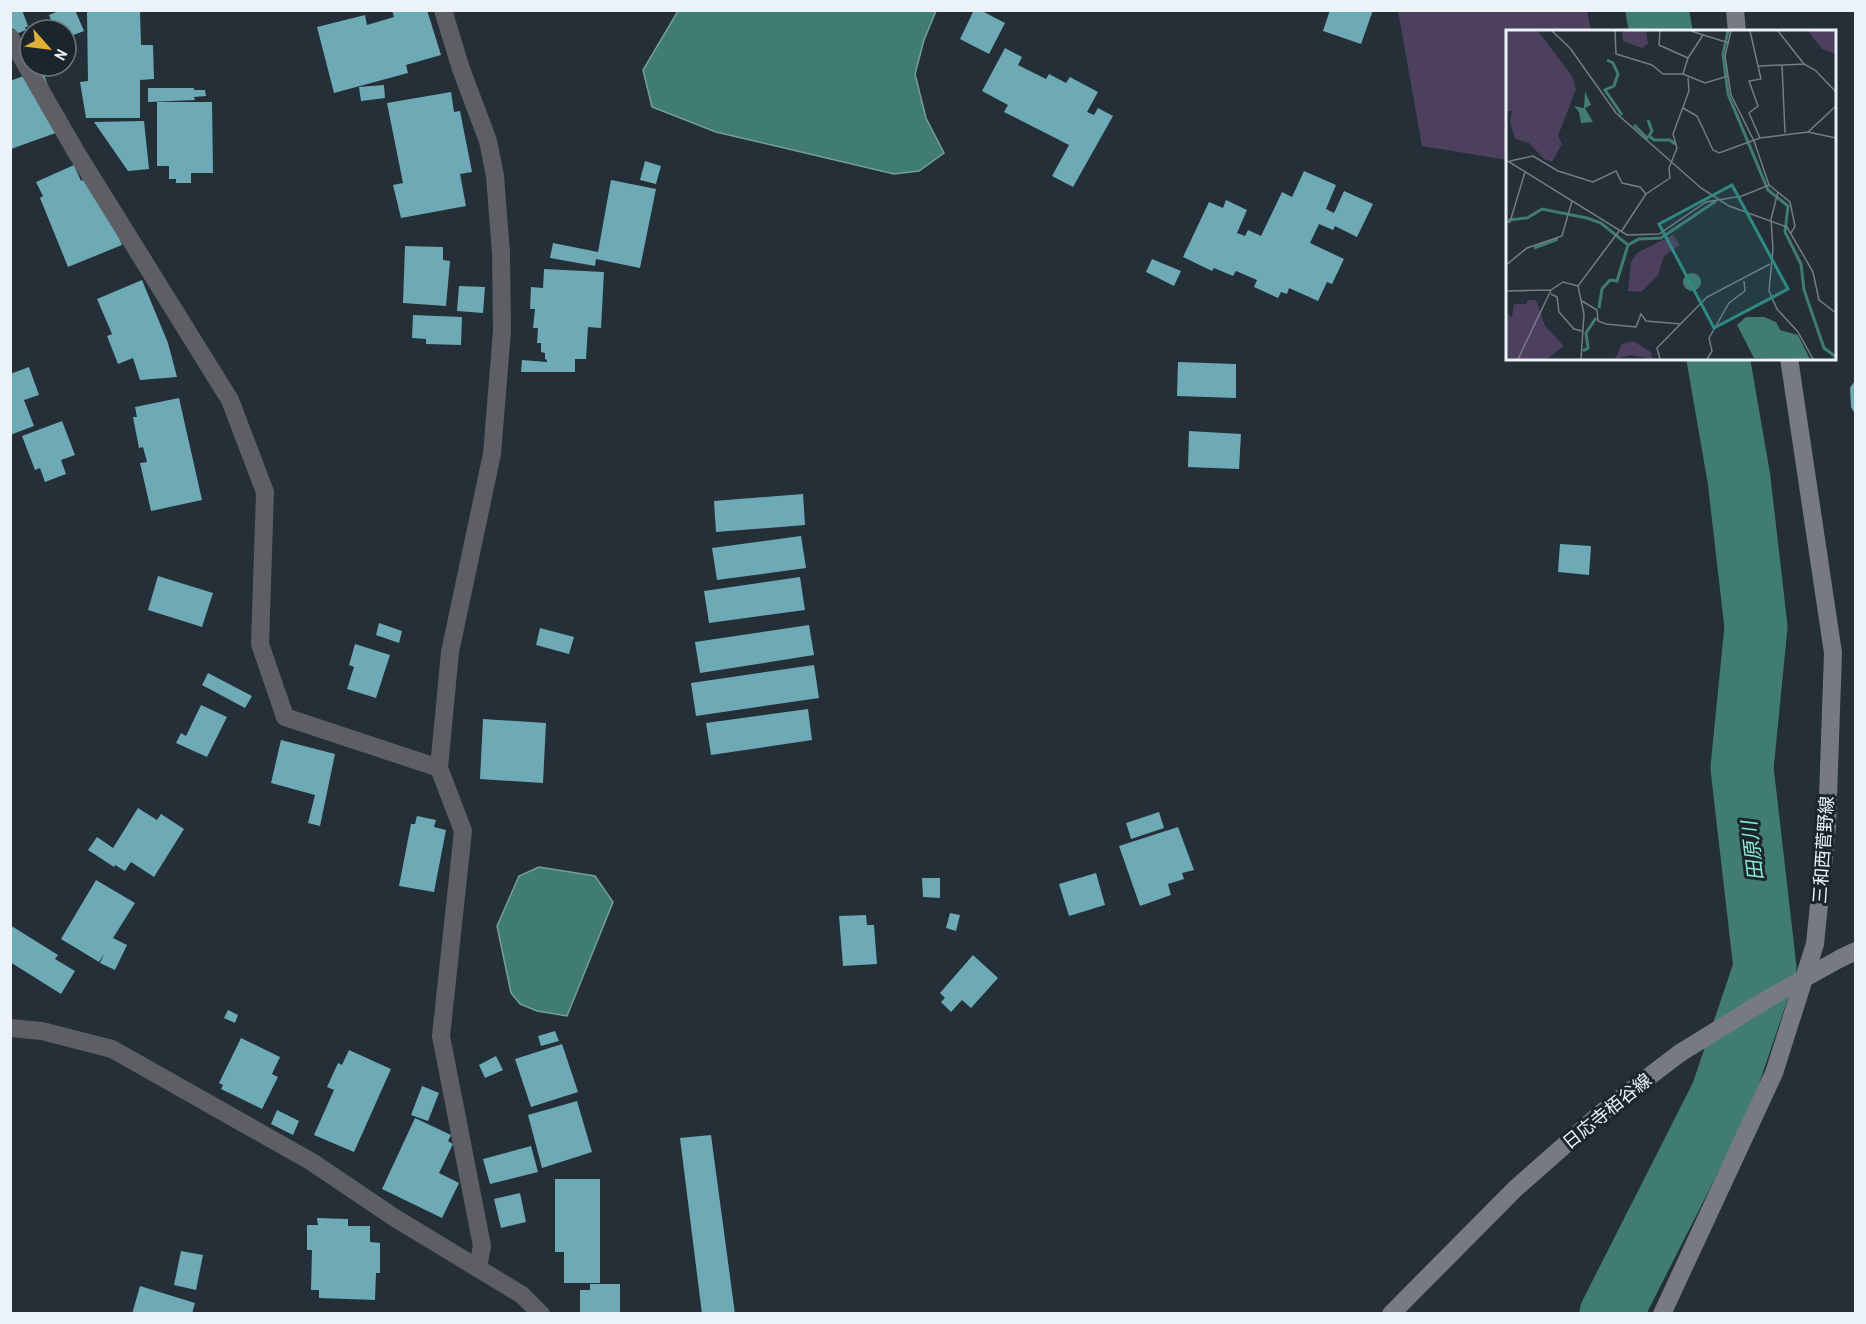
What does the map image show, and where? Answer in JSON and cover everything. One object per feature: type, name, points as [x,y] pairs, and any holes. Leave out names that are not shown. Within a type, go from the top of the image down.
[{"type":"main road","points":[[1735,10],[1737,30]]},
{"type":"main road","name":"三和西菅野線","points":[[1662,1314],[1774,1073],[1815,944],[1827,826],[1833,653],[1789,360]]},
{"type":"main road","name":"日応寺栢谷線","points":[[1391,1314],[1516,1188],[1600,1114],[1680,1053],[1769,998],[1848,955]]},
{"type":"street","points":[[443,10],[461,69],[488,141],[493,165],[501,254],[502,331],[492,454],[450,652],[439,768],[463,831],[441,1036],[482,1246],[478,1267]]},
{"type":"street","points":[[10,37],[76,152],[230,400],[265,492],[260,644],[285,717],[439,768]]},
{"type":"street","points":[[10,1028],[42,1031],[112,1049],[312,1162],[394,1218],[522,1295],[542,1314]]},
{"type":"shaded area","points":[[678,11],[936,11],[924,40],[915,74],[926,118],[944,153],[919,171],[894,174],[716,132],[652,107],[643,70]]},
{"type":"shaded area","points":[[1398,11],[1587,11],[1591,30],[1506,30],[1506,160],[1422,146]]},
{"type":"shaded area","points":[[539,867],[595,876],[613,902],[567,1016],[537,1011],[520,1004],[511,993],[497,926],[519,876]]},
{"type":"building","points":[[10,10],[22,10],[25,18],[18,18],[18,33],[16,34],[18,57],[10,56]]},
{"type":"building","points":[[61,10],[75,10],[84,31],[78,33],[78,18],[50,18],[49,15]]},
{"type":"building","points":[[92,10],[140,10],[141,45],[153,45],[154,79],[140,80],[140,118],[86,118],[80,82],[88,81],[87,12]]},
{"type":"building","points":[[392,10],[427,10],[441,55],[406,65],[408,73],[334,93],[317,27],[365,15],[367,25],[394,17]]},
{"type":"building","points":[[974,10],[980,10],[1005,23],[989,54],[960,39]]},
{"type":"building","points":[[1330,10],[1373,10],[1361,44],[1323,31]]},
{"type":"building","points":[[1005,48],[1022,57],[1018,65],[1046,79],[1049,74],[1066,83],[1070,77],[1098,92],[1087,112],[1094,115],[1098,108],[1113,116],[1073,187],[1052,176],[1069,145],[1004,112],[1008,105],[982,91]]},
{"type":"building","points":[[18,78],[45,78],[64,130],[11,149],[10,81]]},
{"type":"building","points":[[384,85],[385,98],[361,101],[359,87]]},
{"type":"building","points":[[148,88],[194,88],[194,90],[205,90],[206,96],[194,97],[195,100],[148,102]]},
{"type":"building","points":[[451,92],[454,112],[460,111],[472,172],[460,174],[466,206],[401,218],[393,185],[403,183],[387,103]]},
{"type":"building","points":[[157,102],[212,102],[213,173],[191,173],[191,183],[176,183],[176,179],[169,179],[169,166],[157,166]]},
{"type":"building","points":[[144,121],[149,169],[128,171],[94,122]]},
{"type":"building","points":[[645,161],[661,166],[656,184],[640,180]]},
{"type":"building","points":[[74,165],[81,181],[88,177],[106,205],[122,245],[68,267],[40,198],[43,196],[36,182]]},
{"type":"building","points":[[1304,171],[1336,185],[1326,209],[1334,213],[1344,191],[1373,204],[1357,237],[1335,226],[1333,230],[1319,224],[1310,243],[1344,259],[1332,284],[1327,282],[1318,301],[1289,288],[1287,294],[1281,292],[1278,298],[1254,287],[1257,280],[1236,271],[1233,276],[1214,268],[1212,271],[1183,257],[1209,202],[1223,208],[1226,200],[1247,210],[1237,233],[1245,236],[1248,230],[1261,236],[1282,192],[1292,197]]},
{"type":"building","points":[[611,180],[656,189],[640,268],[596,259],[595,266],[550,258],[553,243],[598,252]]},
{"type":"building","points":[[405,246],[443,247],[443,260],[450,261],[446,306],[403,303]]},
{"type":"building","points":[[1152,259],[1181,271],[1174,286],[1146,272]]},
{"type":"building","points":[[544,269],[604,272],[601,328],[588,327],[586,359],[575,359],[575,372],[521,372],[522,360],[547,362],[545,353],[541,352],[541,343],[537,343],[538,328],[533,328],[535,309],[530,309],[531,287],[543,288]]},
{"type":"building","points":[[142,280],[168,343],[177,377],[140,380],[133,358],[118,364],[107,336],[112,334],[97,299]]},
{"type":"building","points":[[459,286],[485,287],[483,313],[457,311]]},
{"type":"building","points":[[413,315],[462,317],[461,345],[426,344],[426,339],[412,338]]},
{"type":"building","points":[[1178,362],[1236,364],[1236,398],[1177,396]]},
{"type":"building","points":[[29,367],[39,395],[24,400],[34,426],[10,435],[10,374]]},
{"type":"building","points":[[1856,379],[1856,416],[1851,407],[1850,388]]},
{"type":"building","points":[[179,398],[202,500],[151,511],[140,463],[147,462],[143,447],[139,448],[133,417],[137,417],[135,407]]},
{"type":"building","points":[[62,421],[75,455],[61,460],[66,474],[45,482],[40,468],[35,470],[22,436]]},
{"type":"building","points":[[1189,431],[1241,434],[1239,469],[1188,467]]},
{"type":"building","points":[[803,494],[805,525],[716,532],[714,501]]},
{"type":"building","points":[[801,536],[806,568],[717,580],[712,548]]},
{"type":"building","points":[[1560,544],[1591,546],[1589,575],[1558,572]]},
{"type":"building","points":[[158,576],[213,593],[202,627],[148,610]]},
{"type":"building","points":[[800,577],[805,610],[709,623],[704,591]]},
{"type":"building","points":[[379,623],[402,631],[399,643],[376,635]]},
{"type":"building","points":[[809,625],[814,655],[700,673],[695,642]]},
{"type":"building","points":[[540,628],[574,637],[569,654],[536,645]]},
{"type":"building","points":[[355,644],[390,655],[376,698],[347,689],[354,667],[349,665]]},
{"type":"building","points":[[814,665],[819,698],[696,716],[691,683]]},
{"type":"building","points":[[208,673],[252,696],[245,708],[202,685]]},
{"type":"building","points":[[201,705],[227,717],[207,757],[176,743],[181,733],[186,736]]},
{"type":"building","points":[[808,709],[812,740],[711,755],[706,723]]},
{"type":"building","points":[[483,719],[546,723],[543,783],[480,779]]},
{"type":"building","points":[[281,740],[335,754],[320,826],[308,823],[315,795],[271,783]]},
{"type":"building","points":[[138,808],[157,820],[161,814],[184,829],[154,877],[131,862],[125,871],[115,865],[114,867],[88,850],[97,837],[113,848]]},
{"type":"building","points":[[1159,812],[1164,828],[1131,839],[1126,823]]},
{"type":"building","points":[[417,816],[436,820],[434,827],[446,830],[434,892],[399,886],[411,824],[415,824]]},
{"type":"building","points":[[1178,827],[1194,870],[1182,873],[1184,879],[1168,884],[1171,895],[1140,906],[1119,846]]},
{"type":"building","points":[[1096,873],[1105,905],[1069,916],[1059,884]]},
{"type":"building","points":[[922,878],[940,878],[940,898],[923,897]]},
{"type":"building","points":[[96,880],[135,903],[113,938],[127,945],[115,970],[100,963],[104,954],[99,962],[61,939]]},
{"type":"building","points":[[950,913],[960,915],[956,931],[946,928]]},
{"type":"building","points":[[866,915],[867,925],[874,925],[877,964],[843,966],[839,916]]},
{"type":"building","points":[[10,925],[58,955],[55,959],[75,971],[61,994],[10,962]]},
{"type":"building","points":[[973,955],[998,978],[971,1008],[962,1000],[951,1012],[941,1002],[945,998],[940,993]]},
{"type":"building","points":[[228,1010],[238,1015],[235,1023],[224,1018]]},
{"type":"building","points":[[555,1031],[559,1041],[541,1046],[538,1036]]},
{"type":"building","points":[[241,1038],[280,1057],[272,1074],[278,1077],[262,1109],[221,1089],[223,1085],[219,1083]]},
{"type":"building","points":[[562,1044],[578,1092],[531,1107],[515,1059]]},
{"type":"building","points":[[349,1050],[391,1069],[354,1152],[314,1135],[334,1090],[327,1087],[338,1063],[342,1065]]},
{"type":"building","points":[[496,1056],[503,1070],[485,1078],[479,1065]]},
{"type":"building","points":[[422,1086],[439,1093],[428,1121],[411,1115]]},
{"type":"building","points":[[577,1101],[592,1152],[542,1168],[528,1115]]},
{"type":"building","points":[[277,1110],[299,1121],[293,1135],[271,1124]]},
{"type":"building","points":[[415,1118],[451,1135],[448,1141],[453,1144],[439,1173],[459,1183],[442,1218],[382,1189]]},
{"type":"building","points":[[711,1135],[735,1314],[702,1314],[680,1138]]},
{"type":"building","points":[[531,1146],[538,1172],[490,1184],[483,1159]]},
{"type":"building","points":[[555,1179],[600,1179],[600,1283],[564,1283],[564,1252],[555,1252]]},
{"type":"building","points":[[520,1193],[526,1222],[501,1228],[494,1199]]},
{"type":"building","points":[[317,1218],[348,1219],[348,1226],[370,1226],[370,1242],[380,1243],[380,1273],[376,1273],[375,1300],[319,1298],[319,1290],[311,1290],[312,1250],[307,1250],[307,1225],[318,1225]]},
{"type":"building","points":[[181,1251],[203,1255],[196,1290],[174,1285]]},
{"type":"building","points":[[590,1284],[620,1284],[620,1314],[580,1314],[580,1290],[590,1290]]},
{"type":"building","points":[[140,1286],[195,1303],[192,1314],[132,1314]]},
{"type":"waterway","name":"田原川","points":[[1657,10],[1661,30]]},
{"type":"waterway","name":"田原川","points":[[1611,1314],[1722,1095],[1765,968],[1742,768],[1756,627],[1739,479],[1718,360]]}]
